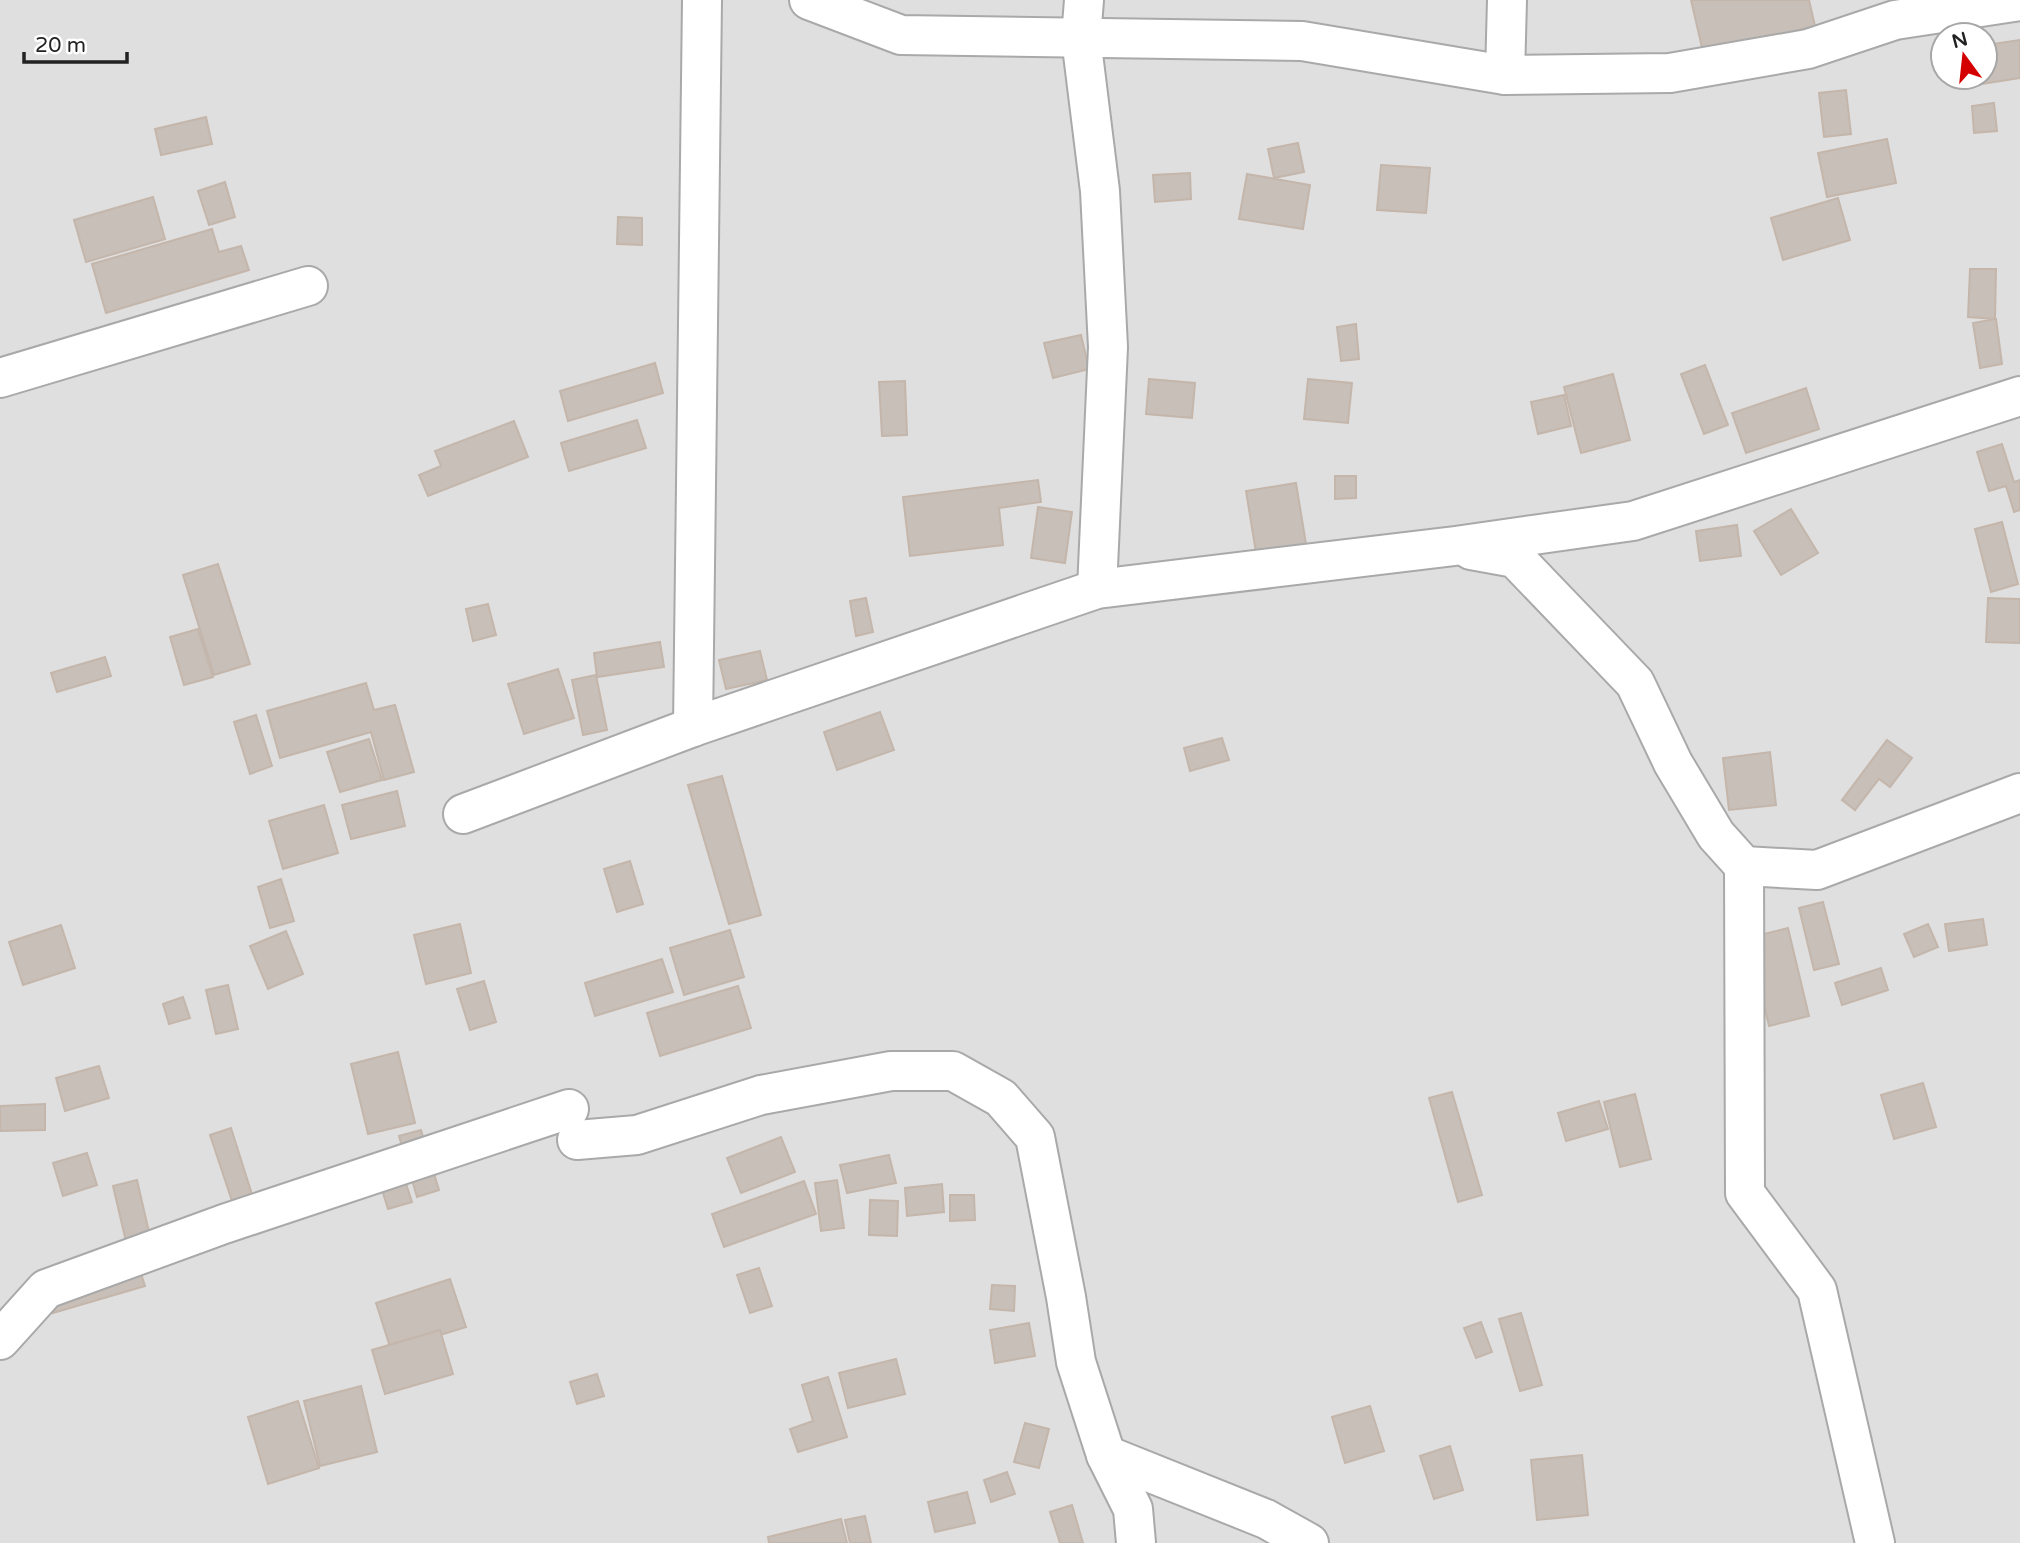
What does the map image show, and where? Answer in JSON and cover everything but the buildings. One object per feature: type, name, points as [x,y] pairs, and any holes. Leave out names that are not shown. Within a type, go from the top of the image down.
[{"type":"street","points":[[693,727],[702,0]]},
{"type":"street","points":[[809,0],[901,35],[1302,41],[1505,75],[1670,73],[1808,49],[1894,10],[2020,1]]},
{"type":"street","points":[[1084,0],[1082,38],[1100,191],[1108,347],[1097,589]]},
{"type":"street","points":[[1505,75],[1507,0]]},
{"type":"street","points":[[0,378],[308,286]]},
{"type":"street","points":[[463,814],[693,727],[1097,589],[1455,546],[1633,521],[2020,396]]},
{"type":"street","points":[[1455,546],[1515,558],[1635,683],[1679,773],[1716,835],[1744,866],[1745,1193],[1817,1290],[1875,1543]]},
{"type":"street","points":[[1744,866],[1817,870],[2020,793]]},
{"type":"street","points":[[0,1340],[46,1289],[224,1224],[573,1124],[637,1135],[761,1095],[891,1071],[953,1071],[1001,1098],[1035,1137],[1076,1363],[1106,1455],[1133,1509],[1136,1543]]},
{"type":"street","points":[[1106,1455],[1266,1519],[1309,1543]]},
{"type":"shaded area","points":[[0,0],[2020,0],[2020,1543],[0,1543]]}]
